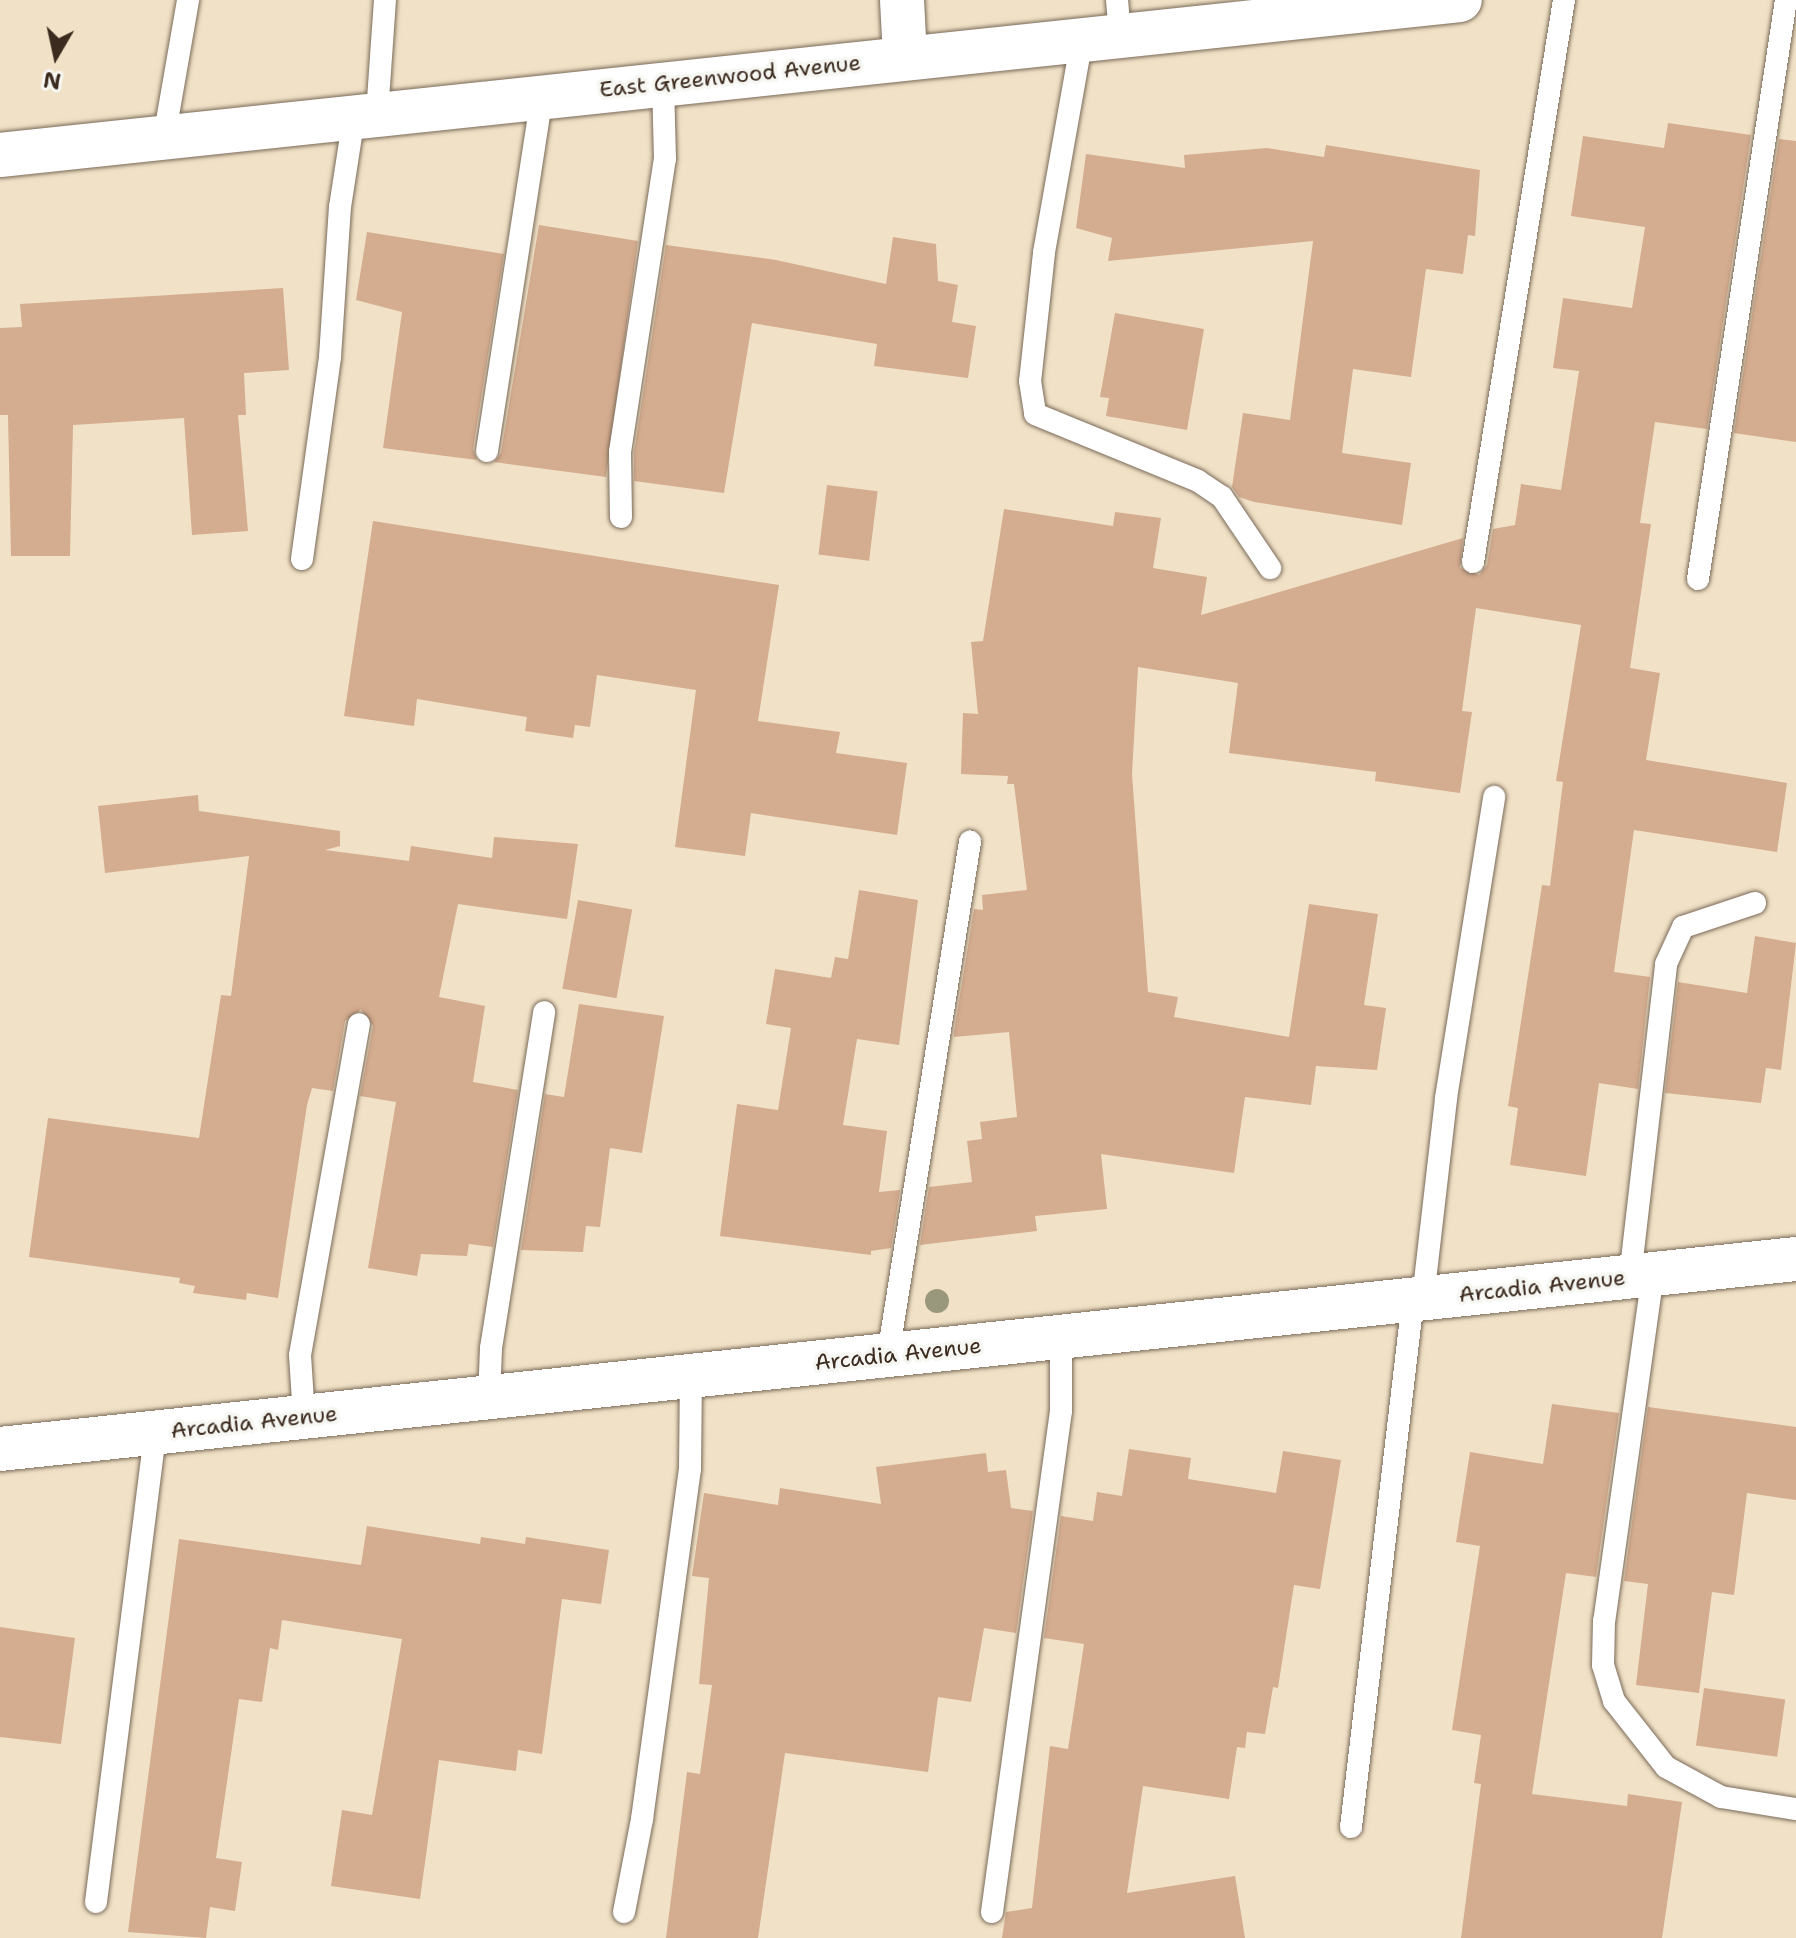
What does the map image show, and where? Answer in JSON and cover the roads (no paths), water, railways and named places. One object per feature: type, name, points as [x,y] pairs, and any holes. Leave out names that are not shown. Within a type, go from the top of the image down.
[{"type":"street","points":[[902,0],[905,57]]},
{"type":"street","name":"East Greenwood Avenue","points":[[0,155],[905,57],[1106,25],[1460,0]]},
{"type":"street","name":"Arcadia Avenue","points":[[0,1449],[1796,1259]]},
{"type":"lane","points":[[164,138],[188,0]]},
{"type":"lane","points":[[302,559],[330,357],[340,207],[365,116],[385,0]]},
{"type":"lane","points":[[1473,562],[1564,0]]},
{"type":"lane","points":[[1698,579],[1786,0]]},
{"type":"lane","points":[[1106,25],[1044,253],[1030,381],[1035,414],[1198,481],[1222,497],[1270,568]]},
{"type":"lane","points":[[621,517],[620,452],[665,159],[663,84]]},
{"type":"lane","points":[[487,451],[542,97]]},
{"type":"lane","points":[[1351,1827],[1418,1299],[1446,1098],[1494,797]]},
{"type":"lane","points":[[888,1355],[970,842]]},
{"type":"lane","points":[[1755,903],[1683,927],[1666,964],[1642,1275],[1604,1621],[1603,1665],[1614,1701],[1666,1767],[1721,1797],[1796,1809]]},
{"type":"lane","points":[[489,1398],[491,1348],[544,1012]]},
{"type":"lane","points":[[304,1417],[300,1355],[359,1024]]},
{"type":"lane","points":[[992,1912],[1061,1411],[1061,1337]]},
{"type":"lane","points":[[624,1912],[642,1819],[690,1469],[691,1376]]},
{"type":"lane","points":[[96,1902],[155,1433]]}]
